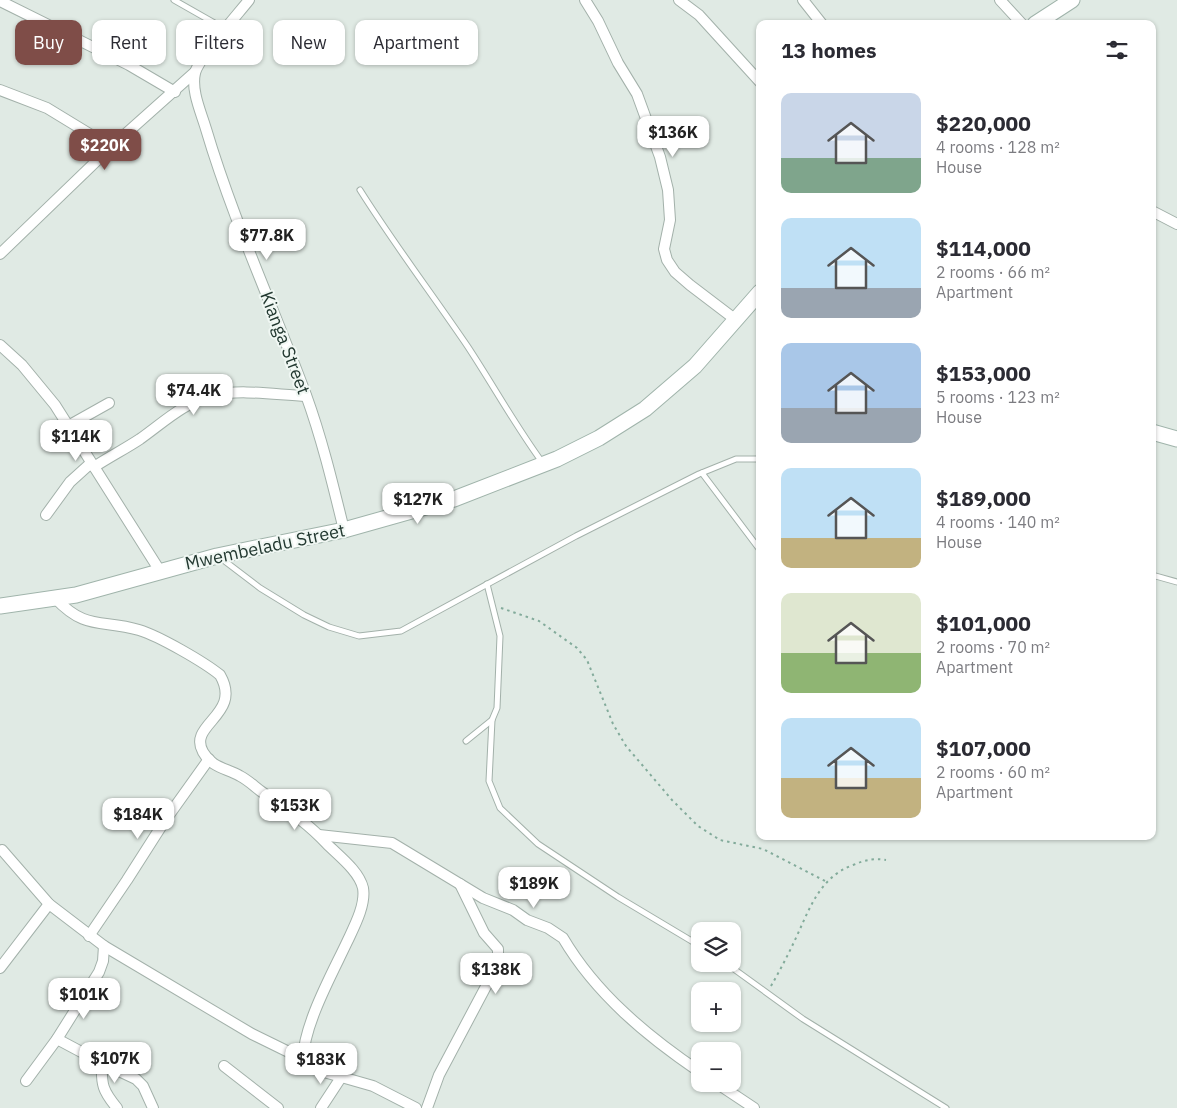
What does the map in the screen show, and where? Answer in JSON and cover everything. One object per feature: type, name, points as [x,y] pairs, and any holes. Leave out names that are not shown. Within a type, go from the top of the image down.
[{"type":"street","points":[[233,20],[249,0]]},
{"type":"street","points":[[585,0],[598,21],[618,63],[637,94],[660,157],[668,190],[670,220],[664,249],[667,260],[675,272],[736,320]]},
{"type":"street","points":[[679,0],[699,15],[756,78]]},
{"type":"street","points":[[803,0],[819,20]]},
{"type":"street","points":[[1000,0],[1018,20]]},
{"type":"street","points":[[1041,20],[1072,0]]},
{"type":"street","points":[[0,1],[128,65],[175,92]]},
{"type":"street","points":[[0,253],[111,148],[175,92],[200,65]]},
{"type":"street","name":"Kianga Street","points":[[195,72],[195,92],[212,150],[234,214],[306,396],[325,452],[344,530]]},
{"type":"street","points":[[0,90],[46,108],[111,148]]},
{"type":"street","points":[[1156,213],[1177,224]]},
{"type":"street","name":"Mwembeladu Street","points":[[0,606],[97,590],[160,570],[217,556],[344,530],[454,499],[543,464],[599,438],[645,409],[695,366],[756,297]]},
{"type":"street","points":[[0,345],[22,365],[55,405],[160,570]]},
{"type":"street","points":[[46,515],[70,482],[92,465],[140,438],[178,410],[199,400],[215,395],[234,393],[306,396]]},
{"type":"street","points":[[68,426],[109,403]]},
{"type":"street","points":[[1156,433],[1177,439]]},
{"type":"street","points":[[55,598],[67,611],[84,621],[118,625],[141,631],[158,638],[220,675],[226,684],[226,697],[221,711],[202,733],[200,739],[202,752],[213,765],[240,776],[288,809],[319,835],[356,874],[363,890],[357,920],[312,1022],[304,1048],[303,1059]]},
{"type":"street","points":[[89,936],[164,822],[208,760]]},
{"type":"street","points":[[319,835],[392,844],[483,898],[513,910],[527,920],[556,932],[563,938],[596,985],[646,1032],[691,1066]]},
{"type":"street","points":[[2,850],[49,904],[104,946],[252,1034],[303,1059],[317,1070],[373,1086],[416,1108]]},
{"type":"street","points":[[427,1108],[439,1075],[492,975],[498,959],[498,949],[484,933],[460,884]]},
{"type":"street","points":[[0,968],[49,904]]},
{"type":"street","points":[[26,1081],[57,1039],[99,972],[103,961],[104,946]]},
{"type":"street","points":[[57,1039],[102,1063],[136,1078],[143,1086],[153,1108]]},
{"type":"street","points":[[102,1063],[101,1080],[104,1093],[117,1108]]},
{"type":"street","points":[[224,1066],[278,1108]]},
{"type":"street","points":[[321,1108],[342,1076]]},
{"type":"street","points":[[730,1092],[754,1108]]},
{"type":"lane","points":[[174,0],[208,20]]},
{"type":"lane","points":[[360,190],[395,244],[430,290],[543,464]]},
{"type":"lane","points":[[217,556],[260,588],[304,615],[330,627],[360,636],[401,632],[576,536],[702,473],[736,459],[756,459]]},
{"type":"lane","points":[[702,473],[756,545]]},
{"type":"lane","points":[[1156,576],[1177,582]]},
{"type":"lane","points":[[487,584],[500,636],[498,708],[492,720],[489,781],[500,808],[538,844],[618,897],[691,941]]},
{"type":"lane","points":[[466,741],[492,720]]},
{"type":"lane","points":[[738,972],[803,1019],[946,1108]]},
{"type":"path","points":[[493,606],[512,610],[539,621],[577,648],[587,660],[613,724],[626,746],[672,800],[698,826],[720,840],[752,846],[774,854],[804,872],[827,882]]},
{"type":"path","points":[[767,993],[814,899],[827,882],[844,868],[864,860],[874,858],[886,860]]}]
